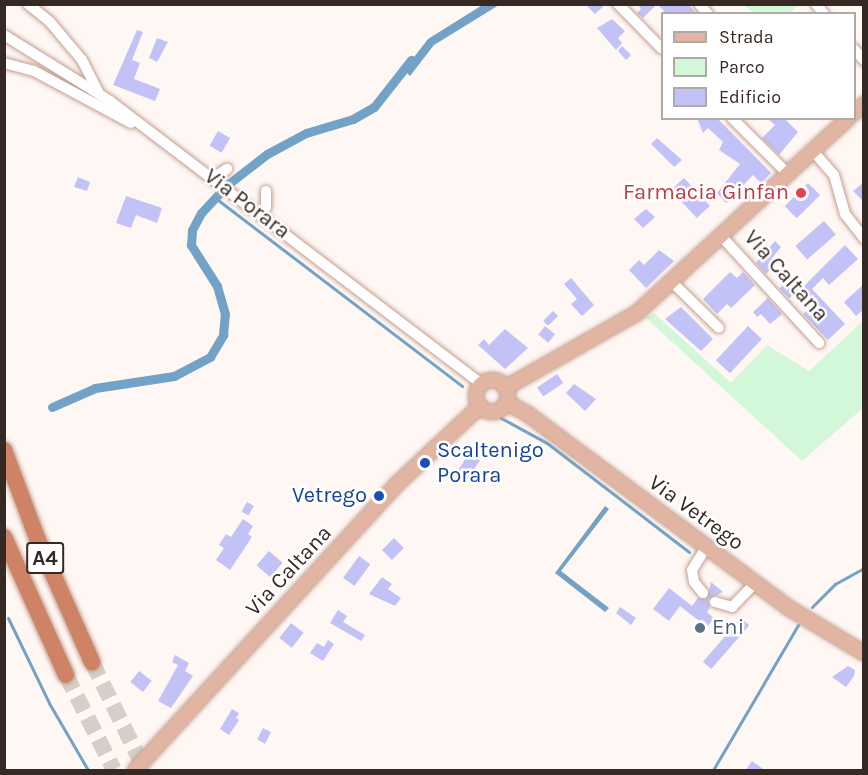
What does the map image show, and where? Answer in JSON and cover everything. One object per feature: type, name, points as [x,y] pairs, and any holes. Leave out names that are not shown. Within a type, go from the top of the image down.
[{"type":"highway","name":"A4","points":[[4,450],[36,538],[92,662]]},
{"type":"highway","name":"A4","points":[[4,537],[66,675]]},
{"type":"main road","name":"Via Caltana","points":[[505,388],[637,313],[673,283],[846,120]]},
{"type":"main road","points":[[492,380],[505,388],[506,402],[497,411],[480,406],[476,394],[482,384],[492,380]]},
{"type":"main road","name":"Via Vetrego","points":[[506,402],[529,415],[755,583],[864,653]]},
{"type":"main road","name":"Via Caltana","points":[[135,771],[397,484],[480,406]]},
{"type":"street","points":[[618,4],[661,48]]},
{"type":"street","points":[[35,6],[82,60],[100,95]]},
{"type":"street","name":"Via Porara","points":[[4,35],[100,95],[215,179],[482,384]]},
{"type":"street","points":[[4,63],[34,71],[152,133]]},
{"type":"street","points":[[734,120],[788,174]]},
{"type":"street","points":[[813,151],[834,175],[844,214],[864,238]]},
{"type":"street","points":[[215,179],[226,169]]},
{"type":"street","points":[[260,214],[266,207],[266,191]]},
{"type":"street","name":"Via Caltana","points":[[722,237],[819,344]]},
{"type":"street","points":[[673,283],[719,328]]},
{"type":"street","points":[[703,592],[692,575],[706,548]]},
{"type":"street","points":[[715,602],[732,607],[755,583]]},
{"type":"green space","points":[[744,5],[799,5],[790,12],[753,12]]},
{"type":"green space","points":[[654,313],[731,383],[767,345],[809,371],[863,321],[863,408],[802,461],[646,318]]},
{"type":"water","points":[[484,4],[499,5],[434,45],[410,76],[404,70],[428,39]]},
{"type":"water","points":[[605,506],[609,509],[561,571],[609,608],[605,612],[555,573]]},
{"type":"building","points":[[585,4],[606,4],[595,14]]},
{"type":"building","points":[[637,4],[657,4],[643,18],[637,13],[641,9]]},
{"type":"building","points":[[657,4],[688,4],[695,12],[665,12]]},
{"type":"building","points":[[612,19],[625,31],[618,38],[622,43],[616,50],[597,28]]},
{"type":"building","points":[[137,30],[143,32],[132,60],[140,63],[134,79],[160,89],[155,101],[113,85]]},
{"type":"building","points":[[157,38],[168,42],[157,62],[149,58]]},
{"type":"building","points":[[622,46],[631,55],[626,60],[618,51]]},
{"type":"building","points":[[698,120],[719,120],[771,173],[761,183],[753,175],[726,203],[717,193],[740,164],[719,150],[723,142],[708,128],[703,133]]},
{"type":"building","points":[[769,120],[786,120],[798,132],[779,155],[762,138],[775,125]]},
{"type":"building","points":[[218,131],[230,138],[222,153],[210,146]]},
{"type":"building","points":[[657,138],[682,160],[674,167],[651,144]]},
{"type":"building","points":[[78,177],[90,182],[87,191],[74,187]]},
{"type":"building","points":[[684,178],[710,206],[697,218],[671,190]]},
{"type":"building","points":[[864,182],[864,202],[853,191]]},
{"type":"building","points":[[808,183],[820,195],[797,218],[785,206]]},
{"type":"building","points":[[126,196],[162,208],[157,223],[136,215],[131,228],[116,223]]},
{"type":"building","points":[[646,209],[655,217],[643,228],[634,219]]},
{"type":"building","points":[[824,221],[836,235],[807,260],[795,246]]},
{"type":"building","points":[[775,241],[781,247],[772,258],[777,263],[766,274],[756,263]]},
{"type":"building","points":[[845,245],[858,259],[829,285],[823,278],[812,289],[845,324],[828,340],[803,314],[815,302],[802,288]]},
{"type":"building","points":[[659,250],[674,261],[646,288],[629,270],[639,260],[644,265]]},
{"type":"building","points":[[730,272],[737,278],[743,272],[755,285],[731,308],[727,304],[717,314],[703,299]]},
{"type":"building","points":[[571,278],[594,305],[582,316],[571,304],[577,299],[564,284]]},
{"type":"building","points":[[790,278],[800,288],[789,299],[779,289]]},
{"type":"building","points":[[864,284],[864,309],[856,316],[844,302]]},
{"type":"building","points":[[768,298],[782,314],[770,324],[761,314],[757,317],[753,312]]},
{"type":"building","points":[[681,307],[713,339],[701,351],[665,319]]},
{"type":"building","points":[[553,311],[558,316],[548,326],[543,321]]},
{"type":"building","points":[[545,326],[555,334],[548,343],[538,335]]},
{"type":"building","points":[[748,326],[762,339],[730,373],[716,360]]},
{"type":"building","points":[[505,329],[528,348],[505,369],[478,345],[484,339],[489,345]]},
{"type":"building","points":[[557,374],[563,383],[543,397],[537,387]]},
{"type":"building","points":[[574,384],[596,399],[585,411],[566,393]]},
{"type":"building","points":[[469,453],[480,460],[466,482],[455,475]]},
{"type":"building","points":[[247,502],[254,506],[248,516],[242,512]]},
{"type":"building","points":[[243,519],[253,526],[248,534],[252,537],[230,570],[216,560],[224,548],[219,545],[226,534],[231,537]]},
{"type":"building","points":[[394,538],[404,548],[392,560],[382,550]]},
{"type":"building","points":[[269,551],[283,563],[270,577],[257,565]]},
{"type":"building","points":[[359,556],[370,564],[354,586],[343,578]]},
{"type":"building","points":[[382,577],[392,584],[388,589],[401,598],[395,606],[369,594]]},
{"type":"building","points":[[711,582],[723,592],[708,599],[710,608],[707,612],[714,618],[707,627],[680,606],[669,621],[653,609],[669,588],[692,606],[698,598],[707,599]]},
{"type":"building","points":[[620,607],[636,618],[631,625],[616,613]]},
{"type":"building","points":[[338,610],[347,616],[343,622],[365,635],[361,641],[330,623]]},
{"type":"building","points":[[741,618],[749,625],[711,669],[703,662]]},
{"type":"building","points":[[291,623],[304,633],[292,648],[279,638]]},
{"type":"building","points":[[328,640],[334,644],[323,661],[310,653],[317,643],[324,647]]},
{"type":"building","points":[[175,655],[189,663],[185,671],[193,676],[171,708],[158,701],[178,665],[172,662]]},
{"type":"building","points":[[848,666],[855,670],[854,676],[846,687],[832,677]]},
{"type":"building","points":[[139,671],[152,681],[143,692],[130,682]]},
{"type":"building","points":[[232,709],[239,713],[236,718],[239,720],[229,735],[220,729]]},
{"type":"building","points":[[263,728],[271,732],[265,744],[257,740]]},
{"type":"building","points":[[752,761],[766,771],[745,771]]},
{"type":"waterway","points":[[52,407],[95,388],[174,376],[210,357],[223,335],[225,314],[217,286],[191,245],[192,230],[201,213],[227,185],[267,154],[306,133],[353,119],[374,107],[411,60]]},
{"type":"waterway","points":[[214,197],[462,386]]},
{"type":"waterway","points":[[501,418],[547,443],[689,552]]},
{"type":"waterway","points":[[812,607],[835,584],[864,568]]},
{"type":"waterway","points":[[8,618],[49,703],[88,770]]},
{"type":"waterway","points":[[713,770],[798,625]]},
{"type":"tunnel","points":[[92,662],[145,770]]},
{"type":"tunnel","points":[[66,675],[114,770]]},
{"type":"place","name":"Farmacia Ginfan","points":[[801,193]]},
{"type":"place","name":"Scaltenigo Porara","points":[[425,463]]},
{"type":"place","name":"Vetrego","points":[[379,496]]},
{"type":"place","name":"Eni","points":[[700,628]]}]
